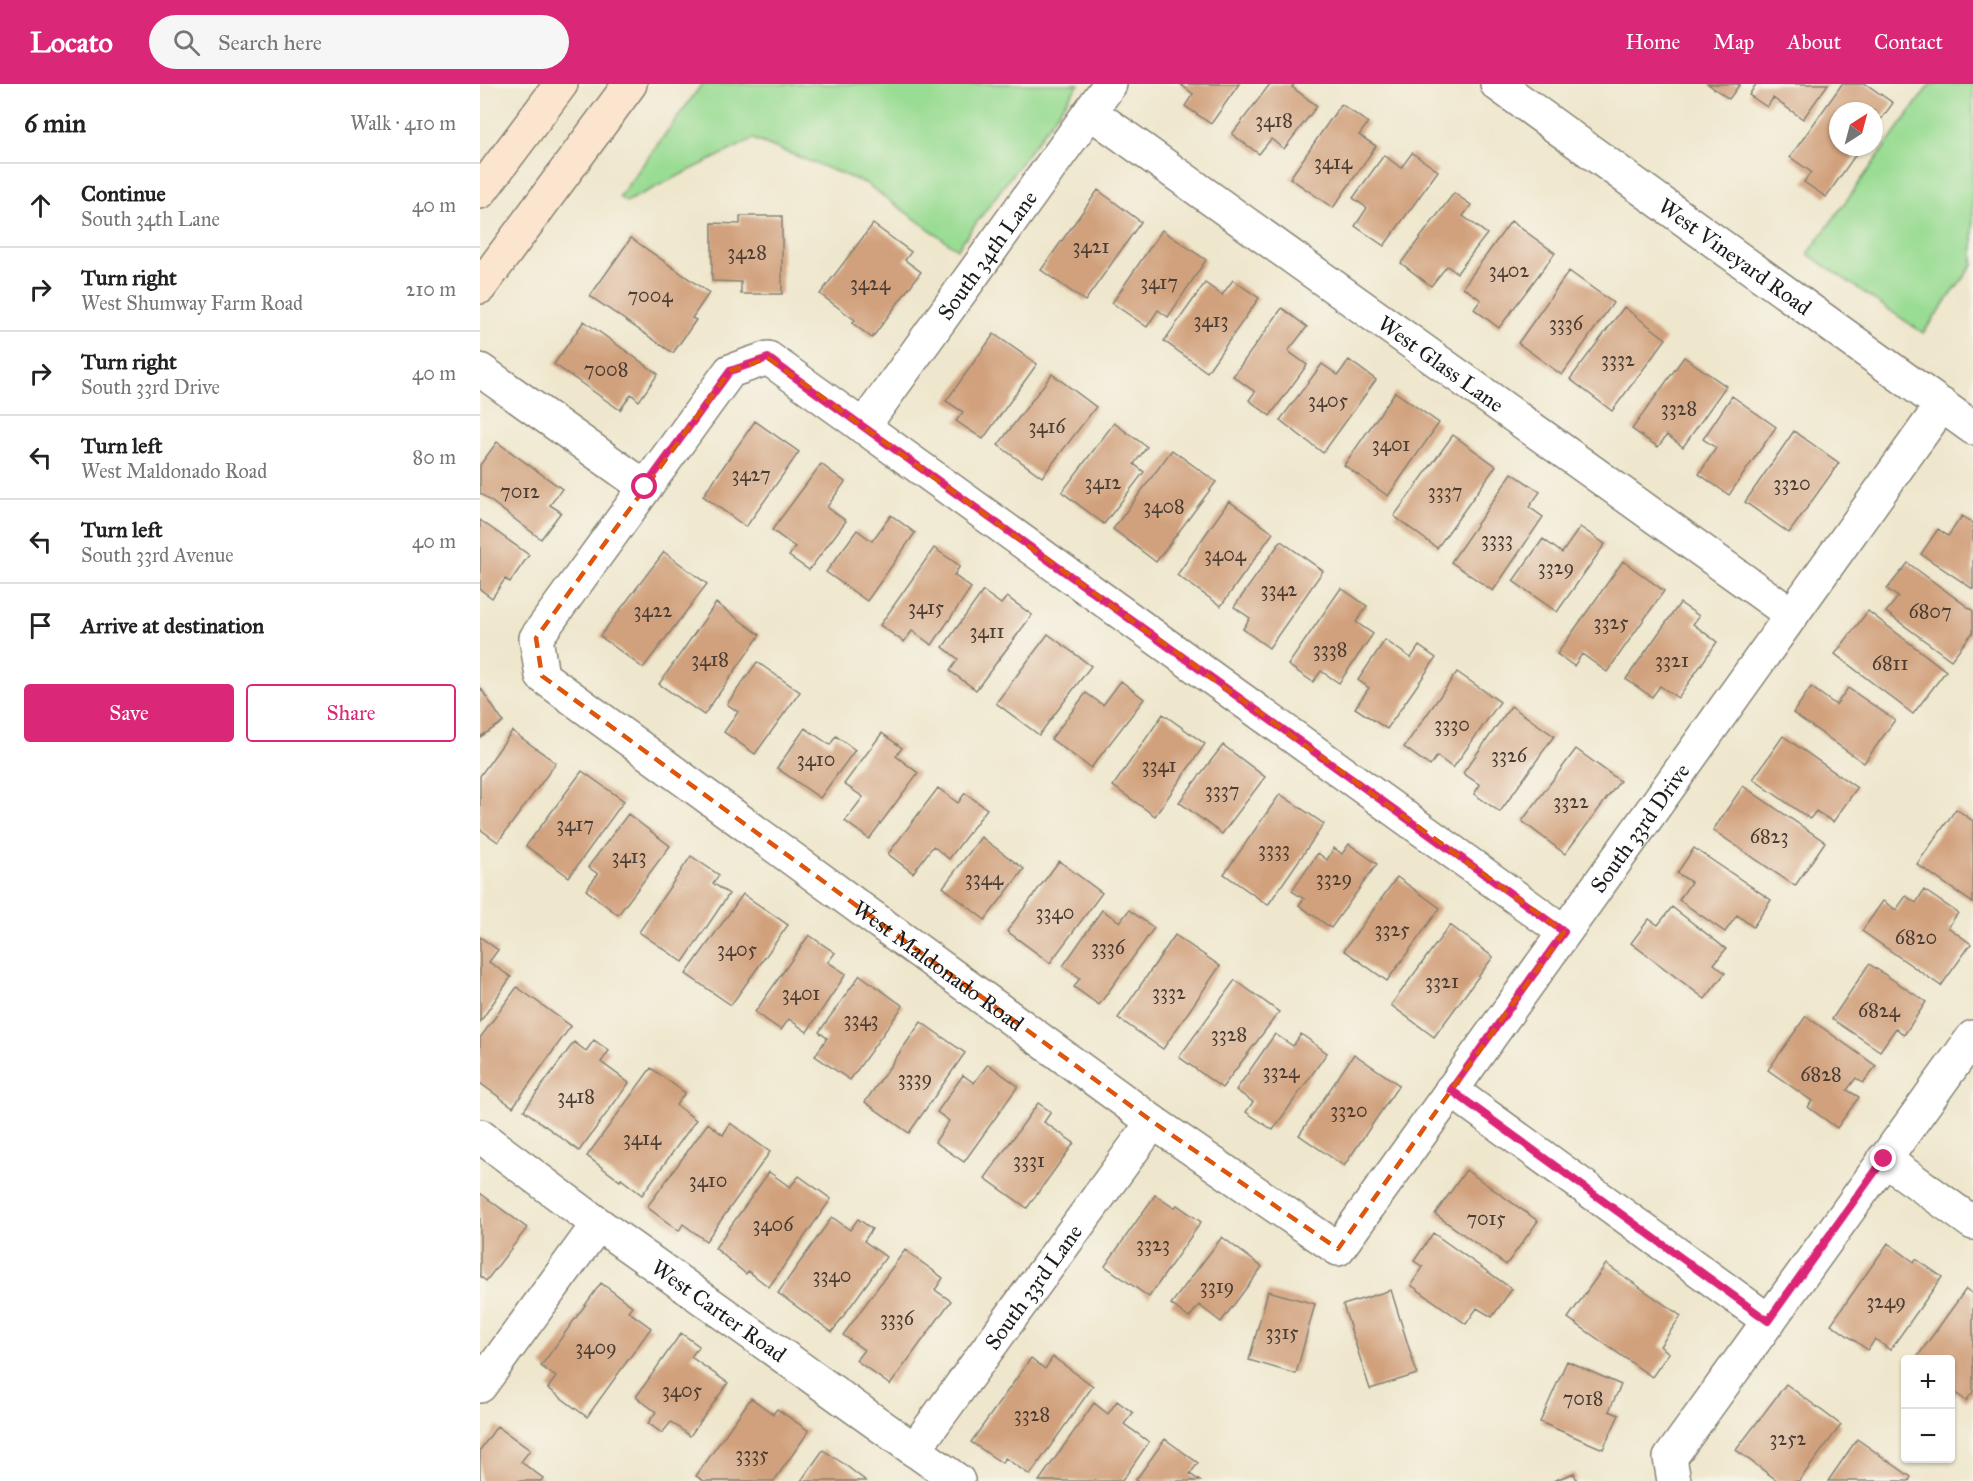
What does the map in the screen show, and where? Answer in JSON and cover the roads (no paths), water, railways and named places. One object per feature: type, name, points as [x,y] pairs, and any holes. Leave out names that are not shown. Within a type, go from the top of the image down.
[{"type":"main road","points":[[480,192],[561,84]]},
{"type":"main road","points":[[480,286],[630,84]]},
{"type":"street","name":"South 34th Lane","points":[[863,427],[1110,84]]},
{"type":"street","name":"West Vineyard Road","points":[[1497,84],[1973,428]]},
{"type":"street","name":"West Glass Lane","points":[[1090,112],[1792,615]]},
{"type":"street","points":[[480,370],[645,487],[730,371],[768,358],[1564,932]]},
{"type":"street","name":"South 33rd Drive","points":[[1338,1249],[1942,405]]},
{"type":"street","name":"West Maldonado Road","points":[[645,487],[536,638],[542,676],[1153,1122],[1338,1249]]},
{"type":"street","points":[[1674,1481],[1670,1458],[1973,1037]]},
{"type":"street","points":[[1451,1090],[1768,1321]]},
{"type":"street","name":"South 33rd Lane","points":[[914,1450],[1153,1122]]},
{"type":"street","name":"West Carter Road","points":[[480,1136],[598,1224],[958,1481]]},
{"type":"street","points":[[1884,1159],[1973,1223]]},
{"type":"street","points":[[480,1386],[598,1224]]}]
